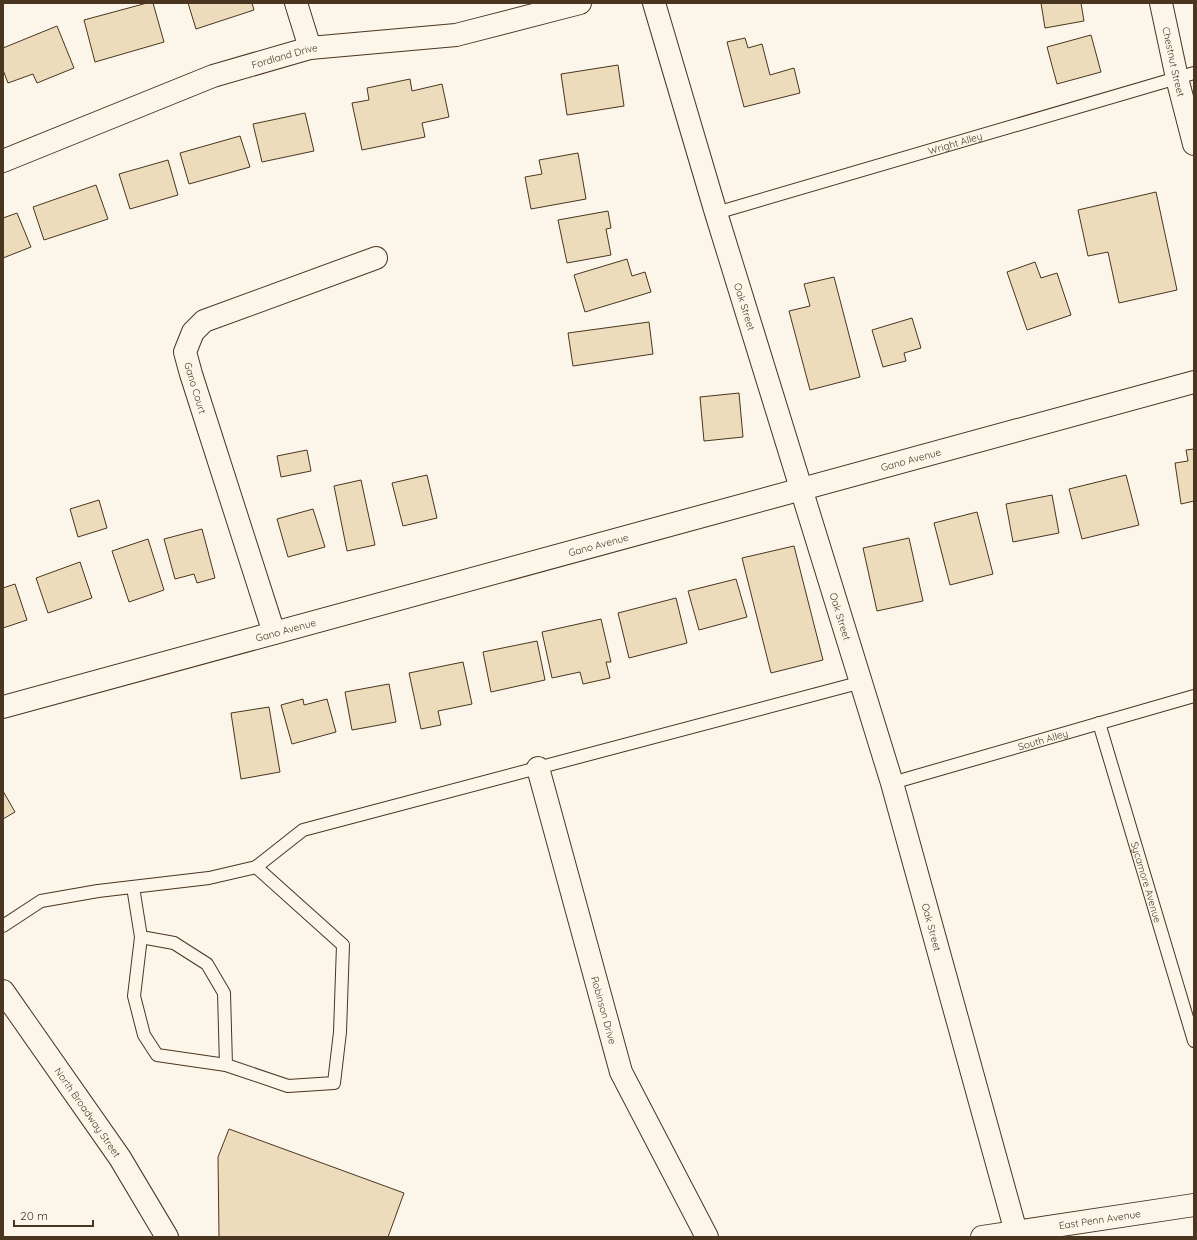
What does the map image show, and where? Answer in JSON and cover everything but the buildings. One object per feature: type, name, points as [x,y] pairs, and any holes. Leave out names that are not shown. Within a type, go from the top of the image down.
[{"type":"street","points":[[296,3],[310,48]]},
{"type":"street","name":"Fordland Drive","points":[[3,161],[213,76],[310,48],[456,34],[580,3]]},
{"type":"street","name":"Oak Street","points":[[654,3],[716,213],[892,783],[1016,1232]]},
{"type":"street","name":"Chestnut Street","points":[[1160,3],[1186,75],[1194,144]]},
{"type":"street","name":"Gano Court","points":[[274,633],[212,443],[185,352],[193,332],[204,321],[376,258]]},
{"type":"street","name":"Gano Avenue","points":[[3,707],[1194,382]]},
{"type":"street","name":"Robinson Drive","points":[[538,768],[621,1072],[707,1237]]},
{"type":"street","name":"North Broadway Street","points":[[3,991],[120,1158],[167,1237]]},
{"type":"street","name":"East Penn Avenue","points":[[982,1237],[1194,1205]]},
{"type":"lane","name":"Wright Alley","points":[[716,213],[1186,75]]},
{"type":"lane","points":[[3,926],[41,900],[209,878],[256,867],[303,830],[862,682]]},
{"type":"lane","name":"South Alley","points":[[892,783],[1194,696]]},
{"type":"lane","name":"Sycamore Avenue","points":[[1099,723],[1194,1041]]},
{"type":"lane","points":[[133,887],[141,937],[134,996],[144,1035],[157,1055],[226,1065],[288,1086],[334,1084],[340,1032],[343,945],[256,867]]},
{"type":"lane","points":[[141,937],[174,943],[207,964],[224,993],[226,1065]]}]
